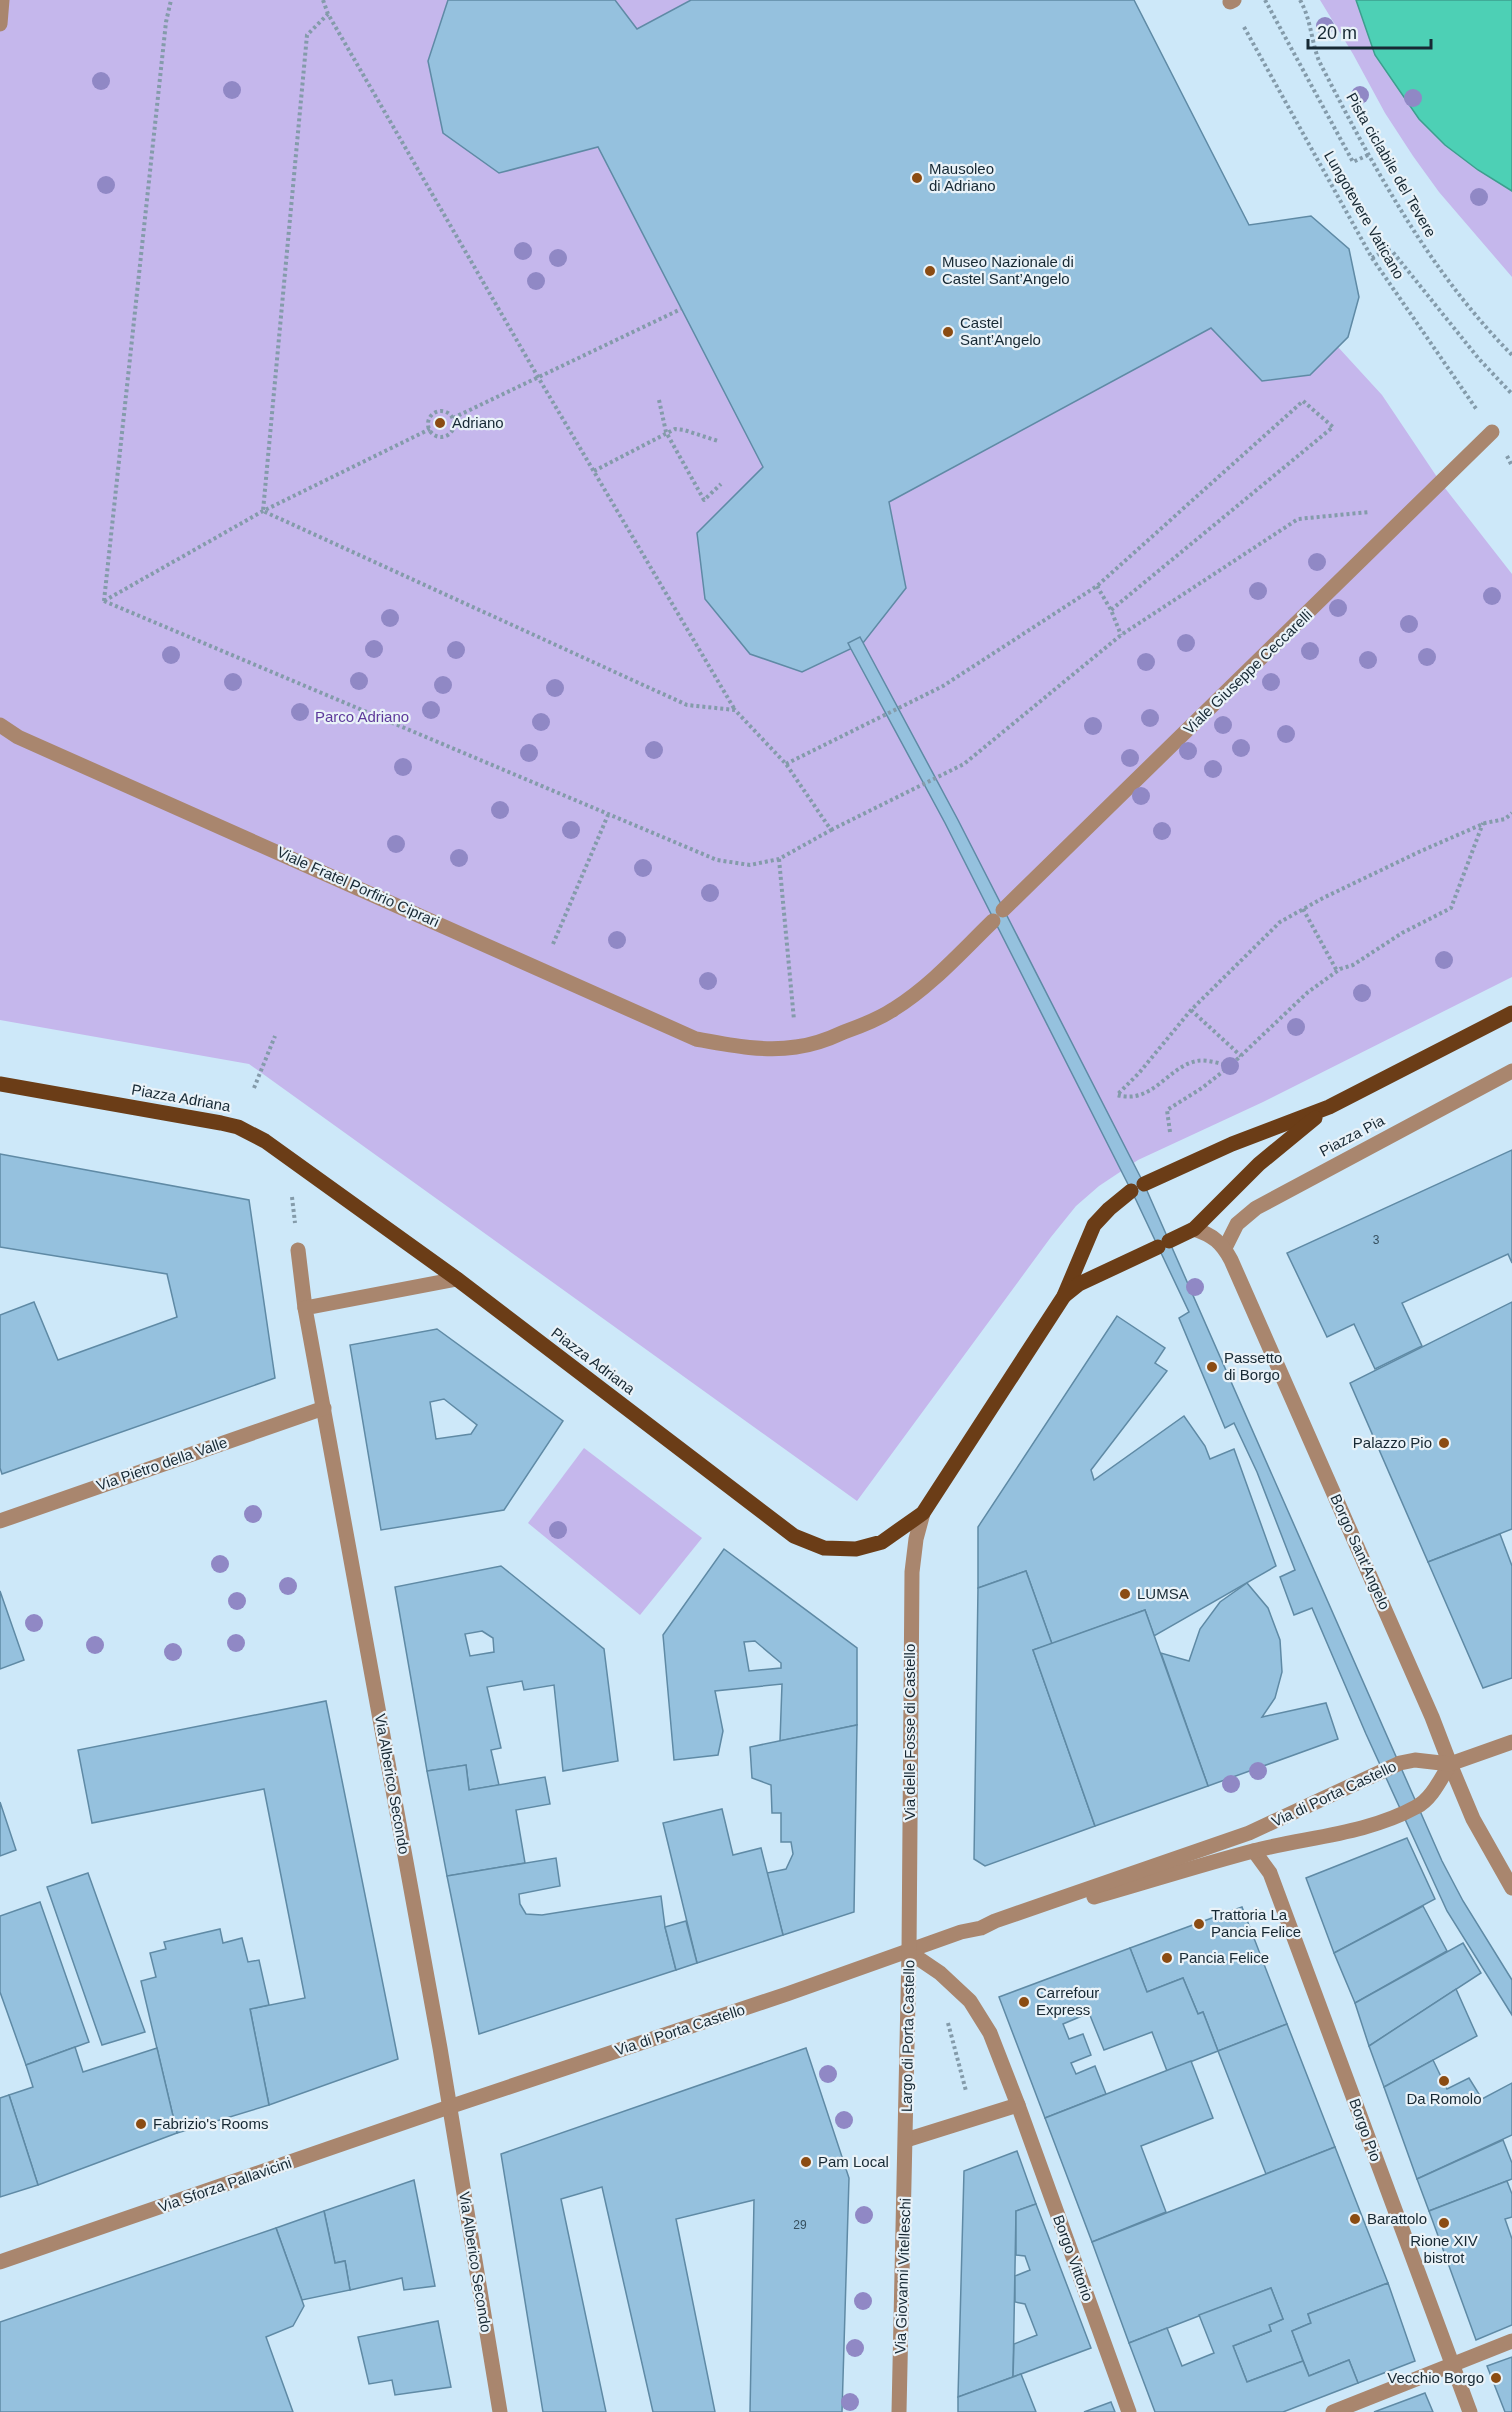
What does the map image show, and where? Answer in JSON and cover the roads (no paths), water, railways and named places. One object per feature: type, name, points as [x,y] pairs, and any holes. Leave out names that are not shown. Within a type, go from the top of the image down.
[{"type":"main road","name":"Piazza Pia","points":[[1137,1188],[1232,1144],[1329,1107],[1512,1013]]},
{"type":"main road","name":"Piazza Adriana","points":[[0,1084],[238,1126],[286,1156],[457,1279],[794,1536],[824,1548],[856,1549],[882,1542],[923,1512],[1064,1296],[1094,1225],[1108,1209],[1137,1188]]},
{"type":"main road","name":"Piazza Pia","points":[[1164,1244],[1194,1229],[1259,1164],[1329,1107]]},
{"type":"main road","name":"Piazza Adriana","points":[[1064,1296],[1079,1284],[1164,1244]]},
{"type":"street","points":[[0,24],[2,0]]},
{"type":"street","name":"Viale Giuseppe Ceccarelli","points":[[696,1038],[738,1047],[766,1049],[797,1047],[824,1041],[894,1009],[918,992],[1492,432]]},
{"type":"street","name":"Viale Fratel Porfirio Ciprari","points":[[0,725],[18,737],[696,1038]]},
{"type":"street","name":"Piazza Pia","points":[[1225,1248],[1237,1224],[1256,1208],[1512,1071]]},
{"type":"street","points":[[1194,1229],[1211,1235],[1225,1248]]},
{"type":"street","name":"Borgo Sant'Angelo","points":[[1225,1248],[1432,1717],[1478,1829],[1512,1888]]},
{"type":"street","name":"Via Alberico Secondo","points":[[298,1250],[306,1308],[449,2107],[500,2412]]},
{"type":"street","points":[[306,1308],[457,1279]]},
{"type":"street","name":"Via Pietro della Valle","points":[[0,1521],[324,1408]]},
{"type":"street","name":"Via delle Fosse di Castello","points":[[909,1952],[912,1572],[916,1539],[923,1512]]},
{"type":"street","points":[[1450,1764],[1512,1742]]},
{"type":"street","name":"Via di Porta Castello","points":[[449,2107],[909,1952],[961,1937],[995,1921],[1250,1833],[1400,1763],[1415,1760],[1450,1764],[1427,1799],[1418,1806],[1356,1830],[1254,1851],[981,1928]]},
{"type":"street","name":"Borgo Pio","points":[[1254,1851],[1270,1873],[1470,2412]]},
{"type":"street","name":"Largo di Porta Castello","points":[[909,1952],[947,1979],[976,2009],[990,2033],[1018,2105]]},
{"type":"street","name":"Largo di Porta Castello","points":[[906,2140],[909,1952]]},
{"type":"street","points":[[906,2140],[1018,2105]]},
{"type":"street","name":"Borgo Vittorio","points":[[1018,2105],[1129,2412]]},
{"type":"street","name":"Via Sforza Pallavicini","points":[[0,2262],[449,2107]]},
{"type":"street","name":"Via Giovanni Vitelleschi","points":[[899,2412],[906,2140]]},
{"type":"street","points":[[1334,2412],[1512,2341]]},
{"type":"place","name":"Mausoleo di Adriano","points":[[917,178]]},
{"type":"place","name":"Museo Nazionale di Castel Sant’Angelo","points":[[930,271]]},
{"type":"place","name":"Castel Sant’Angelo","points":[[948,332]]},
{"type":"place","name":"Adriano","points":[[440,423]]},
{"type":"place","name":"Passetto di Borgo","points":[[1212,1367]]},
{"type":"place","name":"Palazzo Pio","points":[[1444,1443]]},
{"type":"place","name":"LUMSA","points":[[1125,1594]]},
{"type":"place","name":"Trattoria La Pancia Felice","points":[[1199,1924]]},
{"type":"place","name":"Pancia Felice","points":[[1167,1958]]},
{"type":"place","name":"Carrefour Express","points":[[1024,2002]]},
{"type":"place","name":"Da Romolo","points":[[1444,2081]]},
{"type":"place","name":"Fabrizio's Rooms","points":[[141,2124]]},
{"type":"place","name":"Pam Local","points":[[806,2162]]},
{"type":"place","name":"Barattolo","points":[[1355,2219]]},
{"type":"place","name":"Rione XIV bistrot","points":[[1444,2223]]},
{"type":"place","name":"Vecchio Borgo","points":[[1496,2378]]},
{"type":"park label","name":"Parco Adriano","points":[[362,717]]}]
